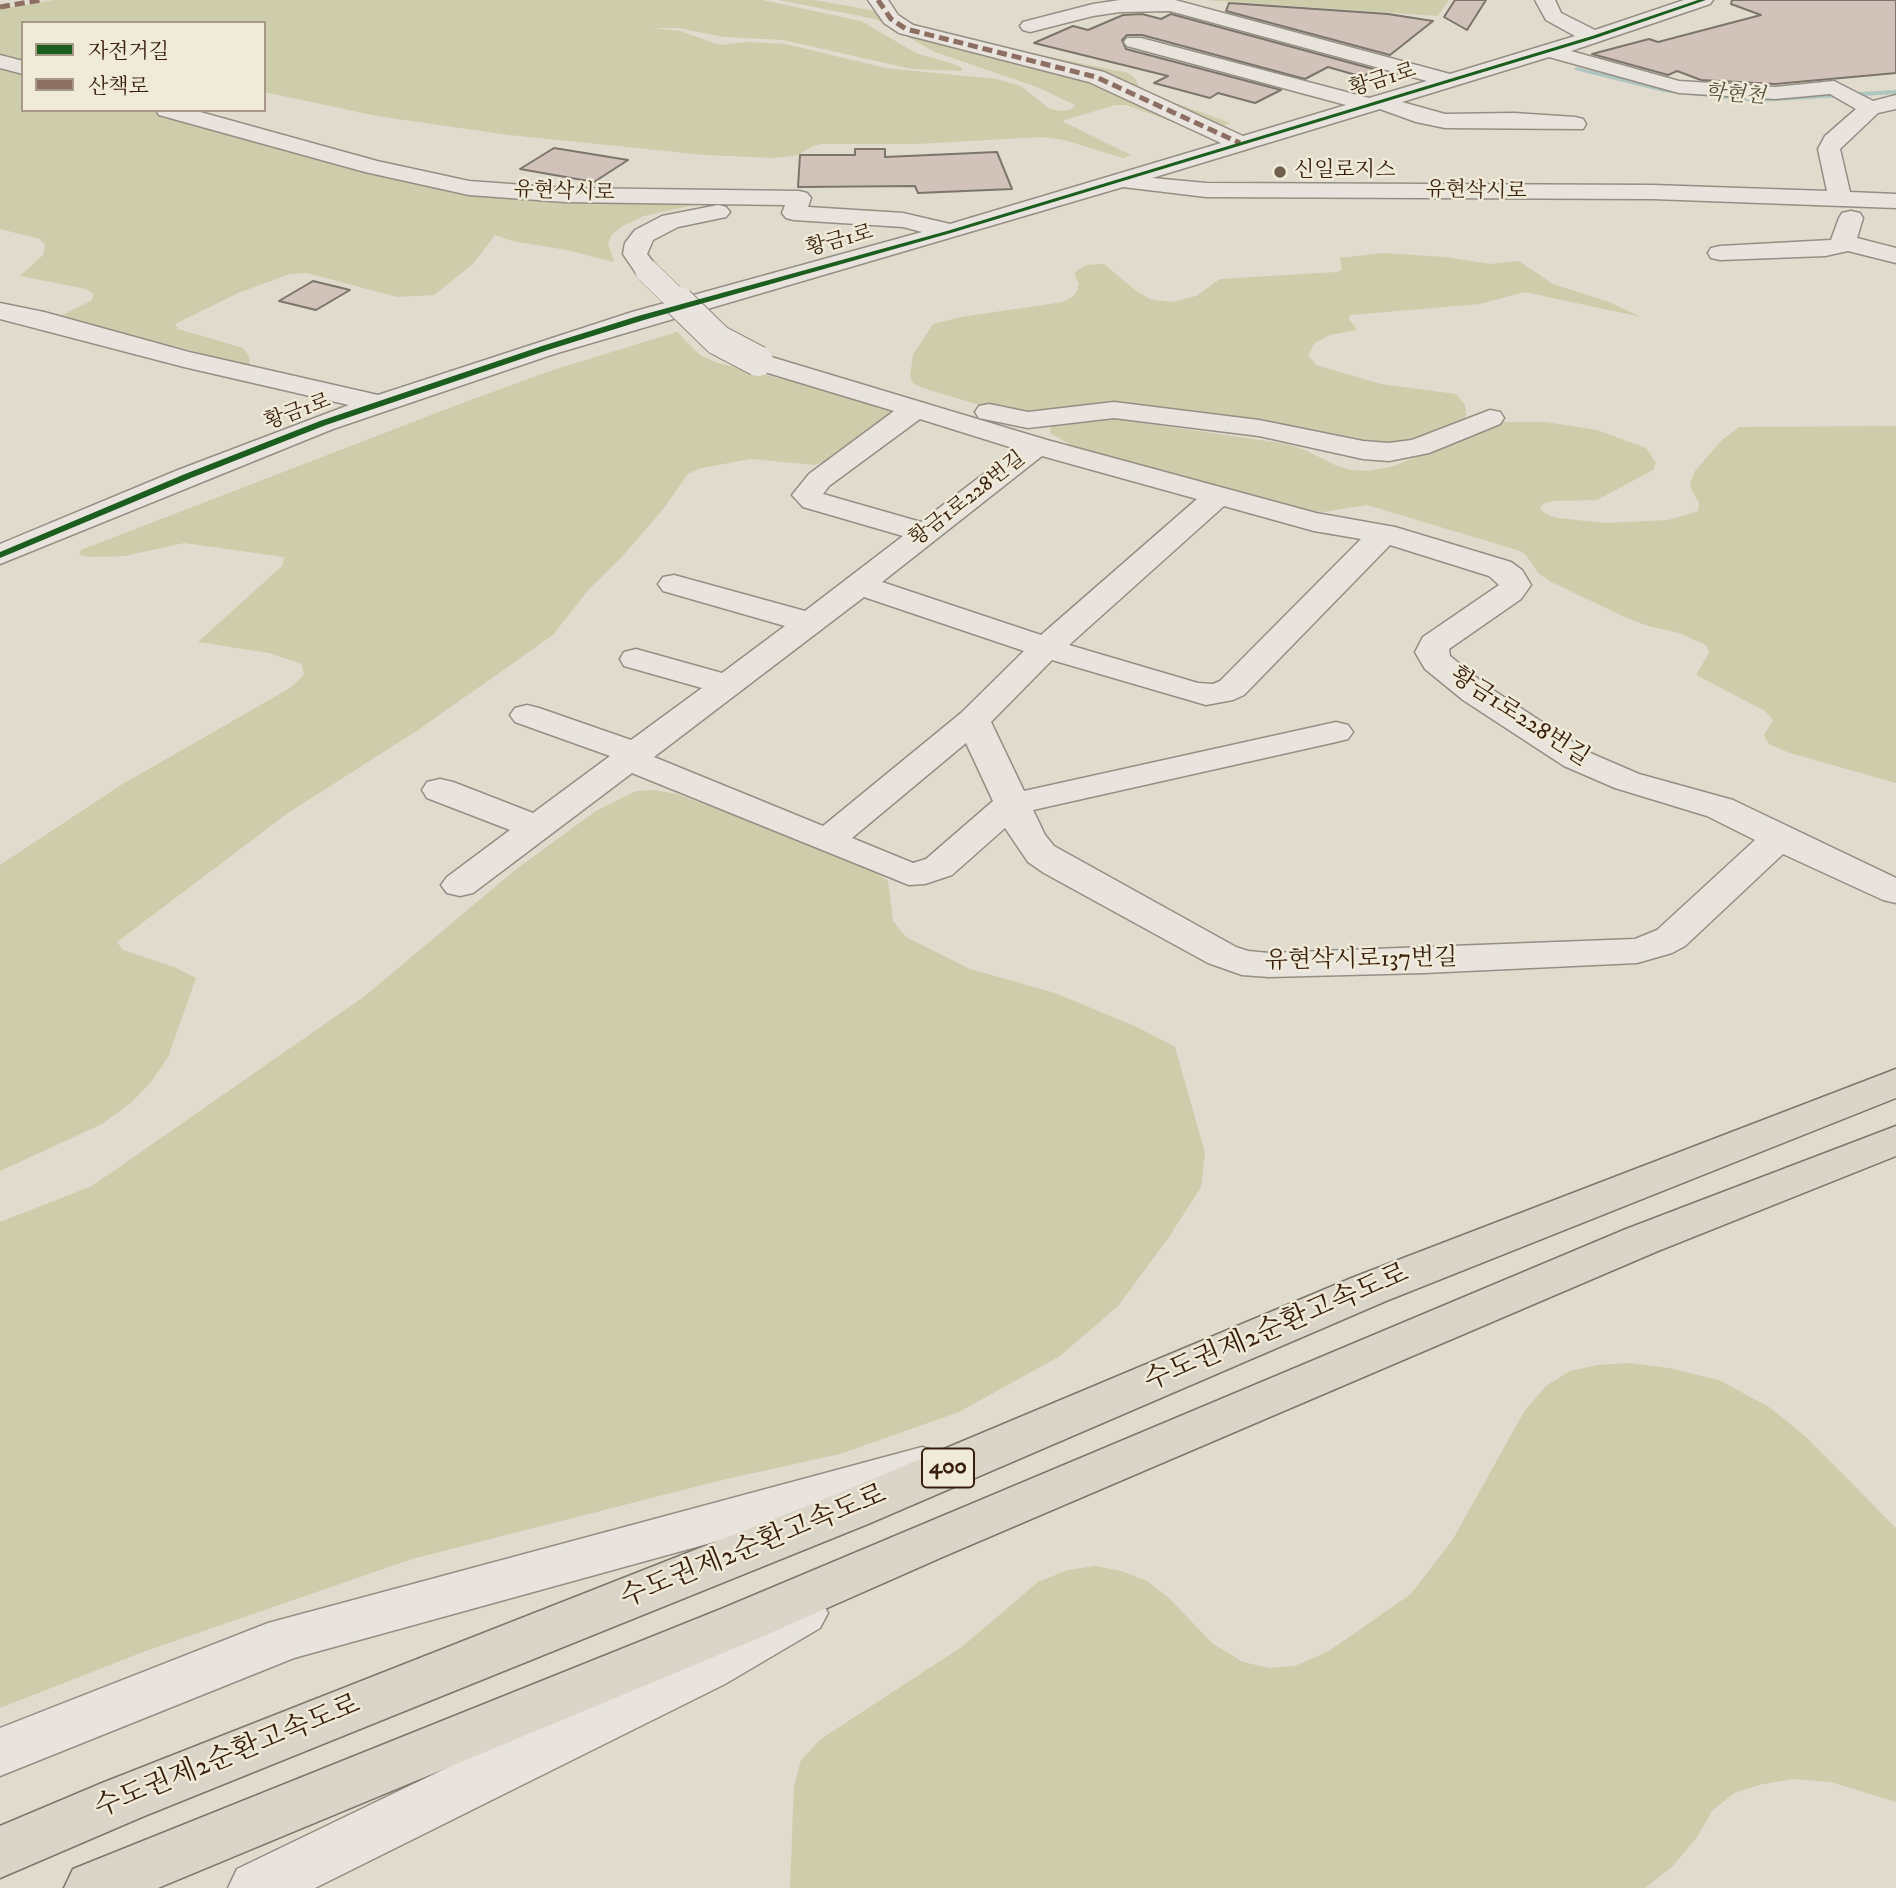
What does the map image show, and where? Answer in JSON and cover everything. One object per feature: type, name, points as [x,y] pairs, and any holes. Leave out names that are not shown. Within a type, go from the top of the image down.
[{"type":"highway","name":"수도권제2순환고속도로","points":[[0,1852],[122,1800],[850,1510],[1370,1289],[1896,1083]]},
{"type":"highway","name":"400","points":[[93,1888],[726,1629],[1642,1240],[1896,1140]]},
{"type":"street","points":[[878,0],[891,19],[906,29],[1096,76],[1240,143]]},
{"type":"street","points":[[1545,0],[1553,16],[1594,37]]},
{"type":"street","name":"황금1로","points":[[0,555],[188,476],[380,404],[604,329],[949,232],[1550,51],[1703,0]]},
{"type":"street","points":[[1030,26],[1093,10],[1120,6],[1171,5],[1452,81]]},
{"type":"street","name":"황금1로","points":[[1134,41],[1376,104]]},
{"type":"street","points":[[1550,51],[1644,79],[1679,86],[1766,93],[1835,87],[1857,100],[1896,102]]},
{"type":"street","points":[[0,61],[21,67]]},
{"type":"street","points":[[1720,253],[1825,249],[1839,246],[1843,242],[1852,214],[1844,198],[1829,149],[1857,100]]},
{"type":"street","points":[[1376,104],[1445,121],[1514,120],[1575,124]]},
{"type":"street","name":"유현삭시로","points":[[174,112],[385,170],[469,188],[565,195],[799,198],[794,213]]},
{"type":"street","name":"유현삭시로","points":[[1113,182],[1206,190],[1653,192],[1896,201]]},
{"type":"street","name":"황금1로228번길","points":[[794,213],[708,213],[664,224],[644,235],[637,243],[635,254],[647,271],[718,340],[758,361],[1037,446]]},
{"type":"street","points":[[794,213],[903,220],[931,225],[949,232]]},
{"type":"street","points":[[794,213],[816,228],[822,240],[803,272]]},
{"type":"street","points":[[1843,242],[1896,256]]},
{"type":"street","name":"황금1로","points":[[0,311],[184,359],[380,404]]},
{"type":"street","points":[[816,377],[843,371],[855,372],[1017,419],[1114,410],[1259,428],[1377,452],[1419,447],[1490,418]]},
{"type":"street","points":[[917,408],[819,480],[807,495],[813,501],[926,533]]},
{"type":"street","points":[[1037,446],[1314,522],[1384,533]]},
{"type":"street","name":"황금1로228번길","points":[[460,886],[860,585],[1037,446]]},
{"type":"street","points":[[827,841],[973,720],[1046,648],[1217,497]]},
{"type":"street","points":[[860,585],[1046,648],[1206,695],[1232,688],[1384,533]]},
{"type":"street","name":"황금1로228번길","points":[[1384,533],[1500,569],[1511,577],[1516,585],[1510,592],[1435,643],[1431,652],[1447,672],[1576,759],[1627,781],[1720,808],[1779,838]]},
{"type":"street","points":[[674,584],[810,623]]},
{"type":"street","points":[[636,659],[728,685]]},
{"type":"street","points":[[527,715],[633,756],[909,874],[925,873],[939,867],[1011,804],[1336,732]]},
{"type":"street","name":"유현삭시로137번길","points":[[973,720],[1028,838],[1041,854],[1222,955],[1242,962],[1269,965],[1637,951],[1671,938],[1779,838]]},
{"type":"street","points":[[440,790],[538,828]]},
{"type":"street","points":[[1779,838],[1896,892]]},
{"type":"street","points":[[0,1752],[286,1638],[1008,1443]]},
{"type":"street","points":[[257,1888],[706,1668],[929,1541]]},
{"type":"green space","points":[[54,0],[762,0],[861,21],[916,53],[953,64],[962,68],[962,71],[912,69],[783,40],[724,37],[678,28],[654,28],[680,31],[720,45],[748,42],[786,44],[885,68],[996,79],[1021,86],[1050,109],[1062,111],[1072,109],[1075,105],[1037,87],[935,52],[875,19],[779,0],[815,0],[897,15],[938,35],[979,46],[1022,51],[1128,73],[1134,77],[1140,88],[1150,94],[1231,123],[1201,132],[1126,105],[1115,105],[1062,121],[1131,155],[1123,158],[1064,140],[1042,137],[917,144],[822,144],[798,155],[775,158],[705,155],[509,135],[377,116],[266,92],[266,21],[21,21],[21,62],[0,57],[0,9]]},
{"type":"green space","points":[[1206,0],[1449,0],[1438,16]]},
{"type":"green space","points":[[0,66],[21,71],[21,112],[157,112],[401,177],[698,204],[644,216],[623,226],[612,234],[608,243],[614,262],[495,235],[473,264],[434,295],[397,297],[307,273],[290,274],[238,293],[175,324],[178,329],[243,348],[249,356],[250,366],[60,316],[91,301],[94,294],[86,289],[20,276],[43,255],[45,245],[40,239],[0,229]]},
{"type":"green space","points":[[1383,253],[1446,257],[1491,264],[1519,261],[1553,284],[1609,302],[1641,317],[1525,292],[1480,304],[1350,315],[1349,319],[1357,330],[1330,335],[1315,343],[1308,355],[1316,365],[1381,384],[1456,394],[1465,405],[1463,423],[1393,448],[1125,408],[1032,415],[993,409],[923,388],[913,383],[910,377],[913,355],[933,324],[961,317],[1063,302],[1077,291],[1079,284],[1074,273],[1086,265],[1104,264],[1136,291],[1150,299],[1171,302],[1196,296],[1220,279],[1337,272],[1342,269],[1340,258]]},
{"type":"green space","points":[[677,332],[700,355],[718,363],[881,404],[889,408],[890,414],[826,461],[815,465],[751,459],[701,468],[688,474],[664,508],[621,558],[589,589],[553,635],[418,730],[288,813],[117,942],[123,950],[174,967],[196,978],[168,1057],[151,1082],[132,1102],[102,1124],[0,1171],[0,865],[121,785],[290,688],[304,675],[302,664],[269,653],[198,642],[282,566],[284,557],[184,543],[125,556],[89,557],[79,555],[81,550],[457,405],[550,371]]},
{"type":"green space","points":[[1111,418],[1286,444],[1350,470],[1368,471],[1394,466],[1499,422],[1546,422],[1597,430],[1646,448],[1656,463],[1653,470],[1597,500],[1552,501],[1540,508],[1546,514],[1557,518],[1606,523],[1668,520],[1698,511],[1699,503],[1690,483],[1695,471],[1721,441],[1739,427],[1896,426],[1896,783],[1790,753],[1769,744],[1764,735],[1773,720],[1765,711],[1696,675],[1709,653],[1706,645],[1679,633],[1627,618],[1551,582],[1538,573],[1526,555],[1517,550],[1367,505],[1324,512],[1297,509],[1075,447],[1050,433],[1051,427],[1057,423]]},
{"type":"green space","points":[[655,790],[676,794],[726,812],[874,871],[888,881],[893,921],[906,937],[970,969],[1055,993],[1137,1027],[1175,1047],[1205,1153],[1201,1187],[1169,1237],[1118,1306],[1060,1356],[959,1412],[840,1454],[722,1480],[412,1559],[143,1652],[0,1708],[0,1222],[92,1186],[365,996],[515,870],[596,811],[636,791]]},
{"type":"green space","points":[[1630,1363],[1669,1368],[1719,1380],[1769,1407],[1806,1437],[1896,1528],[1896,1802],[1831,1782],[1795,1779],[1763,1784],[1734,1793],[1712,1811],[1697,1837],[1673,1866],[1645,1888],[790,1888],[794,1786],[801,1760],[821,1739],[963,1646],[1038,1582],[1068,1570],[1095,1566],[1121,1571],[1147,1581],[1169,1598],[1212,1643],[1243,1662],[1269,1668],[1295,1666],[1329,1651],[1411,1594],[1453,1539],[1525,1410],[1546,1386],[1570,1371],[1598,1365]]},
{"type":"building","points":[[1455,0],[1486,0],[1467,30],[1444,17]]},
{"type":"building","points":[[1732,0],[1896,0],[1896,73],[1775,84],[1701,80],[1677,71],[1668,75],[1592,54],[1649,39],[1658,42],[1761,15],[1731,4]]},
{"type":"building","points":[[1229,3],[1388,14],[1433,21],[1390,55],[1226,11]]},
{"type":"building","points":[[1142,14],[1161,19],[1171,14],[1373,69],[1363,77],[1328,67],[1305,79],[1142,35],[1127,35],[1122,40],[1126,49],[1281,90],[1255,103],[1218,93],[1210,98],[1154,83],[1168,76],[1034,43],[1073,26],[1088,30],[1123,15]]},
{"type":"building","points":[[554,148],[628,160],[594,182],[520,169]]},
{"type":"building","points":[[855,149],[885,149],[885,157],[997,152],[1012,189],[918,193],[915,186],[798,187],[800,155],[855,155]]},
{"type":"building","points":[[313,281],[350,290],[316,310],[279,301]]},
{"type":"waterway","name":"학현천","points":[[1577,69],[1664,90],[1757,100],[1896,92]]},
{"type":"marked path","points":[[0,7],[41,0]]},
{"type":"marked path","points":[[878,0],[891,19],[906,29],[1096,77],[1240,143]]},
{"type":"cycle path","points":[[0,555],[323,423],[545,348],[641,318],[949,232],[1594,37],[1703,0]]},
{"type":"place","name":"신일로지스","points":[[1280,172]]}]
